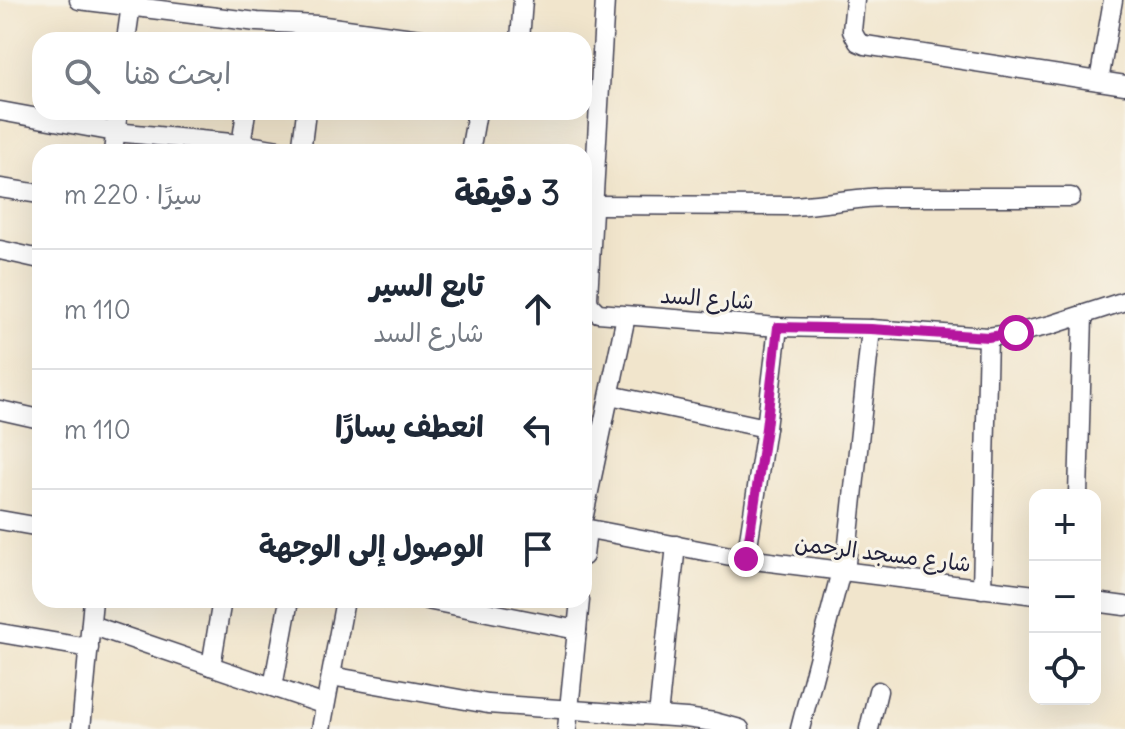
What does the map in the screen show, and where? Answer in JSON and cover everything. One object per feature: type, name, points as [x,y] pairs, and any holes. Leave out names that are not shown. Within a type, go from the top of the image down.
[{"type":"street","points":[[79,0],[131,5],[256,31],[286,32]]},
{"type":"street","points":[[521,32],[523,0]]},
{"type":"street","name":"شارع السد","points":[[592,95],[593,58],[605,0]]},
{"type":"street","points":[[855,0],[852,31],[858,42],[865,45],[1125,85]]},
{"type":"street","points":[[1099,81],[1113,0]]},
{"type":"street","points":[[127,32],[131,5]]},
{"type":"street","points":[[0,111],[32,117]]},
{"type":"street","points":[[49,120],[210,144]]},
{"type":"street","points":[[114,144],[117,120]]},
{"type":"street","points":[[242,144],[245,120]]},
{"type":"street","points":[[302,144],[305,120]]},
{"type":"street","points":[[471,144],[476,120]]},
{"type":"street","name":"شارع السد","points":[[591,120],[591,144]]},
{"type":"street","name":"شارع السد","points":[[592,186],[592,225]]},
{"type":"street","points":[[0,188],[32,193]]},
{"type":"street","points":[[594,205],[791,206],[883,197],[1071,197]]},
{"type":"street","points":[[0,250],[32,257]]},
{"type":"street","name":"شارع السد","points":[[592,307],[604,315],[988,337],[1083,316],[1125,301]]},
{"type":"street","points":[[592,443],[610,395],[626,316]]},
{"type":"street","points":[[1078,489],[1083,316]]},
{"type":"street","points":[[746,559],[778,327]]},
{"type":"street","points":[[800,729],[843,572],[871,329]]},
{"type":"street","points":[[982,589],[988,337]]},
{"type":"street","points":[[610,395],[766,428]]},
{"type":"street","points":[[0,410],[32,417]]},
{"type":"street","points":[[0,520],[32,526]]},
{"type":"street","name":"شارع مسجد الرحمن","points":[[592,526],[746,559],[1029,594]]},
{"type":"street","points":[[658,716],[676,545]]},
{"type":"street","points":[[1101,603],[1125,606]]},
{"type":"street","points":[[81,729],[92,608]]},
{"type":"street","points":[[211,666],[221,608]]},
{"type":"street","points":[[273,687],[288,608]]},
{"type":"street","points":[[321,729],[344,608]]},
{"type":"street","points":[[469,608],[577,630]]},
{"type":"street","points":[[568,720],[579,608]]},
{"type":"street","points":[[91,625],[325,705]]},
{"type":"street","points":[[0,633],[89,648]]},
{"type":"street","points":[[331,676],[568,720],[658,716],[714,722],[740,729]]},
{"type":"street","points":[[869,729],[878,691]]},
{"type":"route","points":[[746,559],[778,327],[871,329],[988,337],[1016,333]]}]
